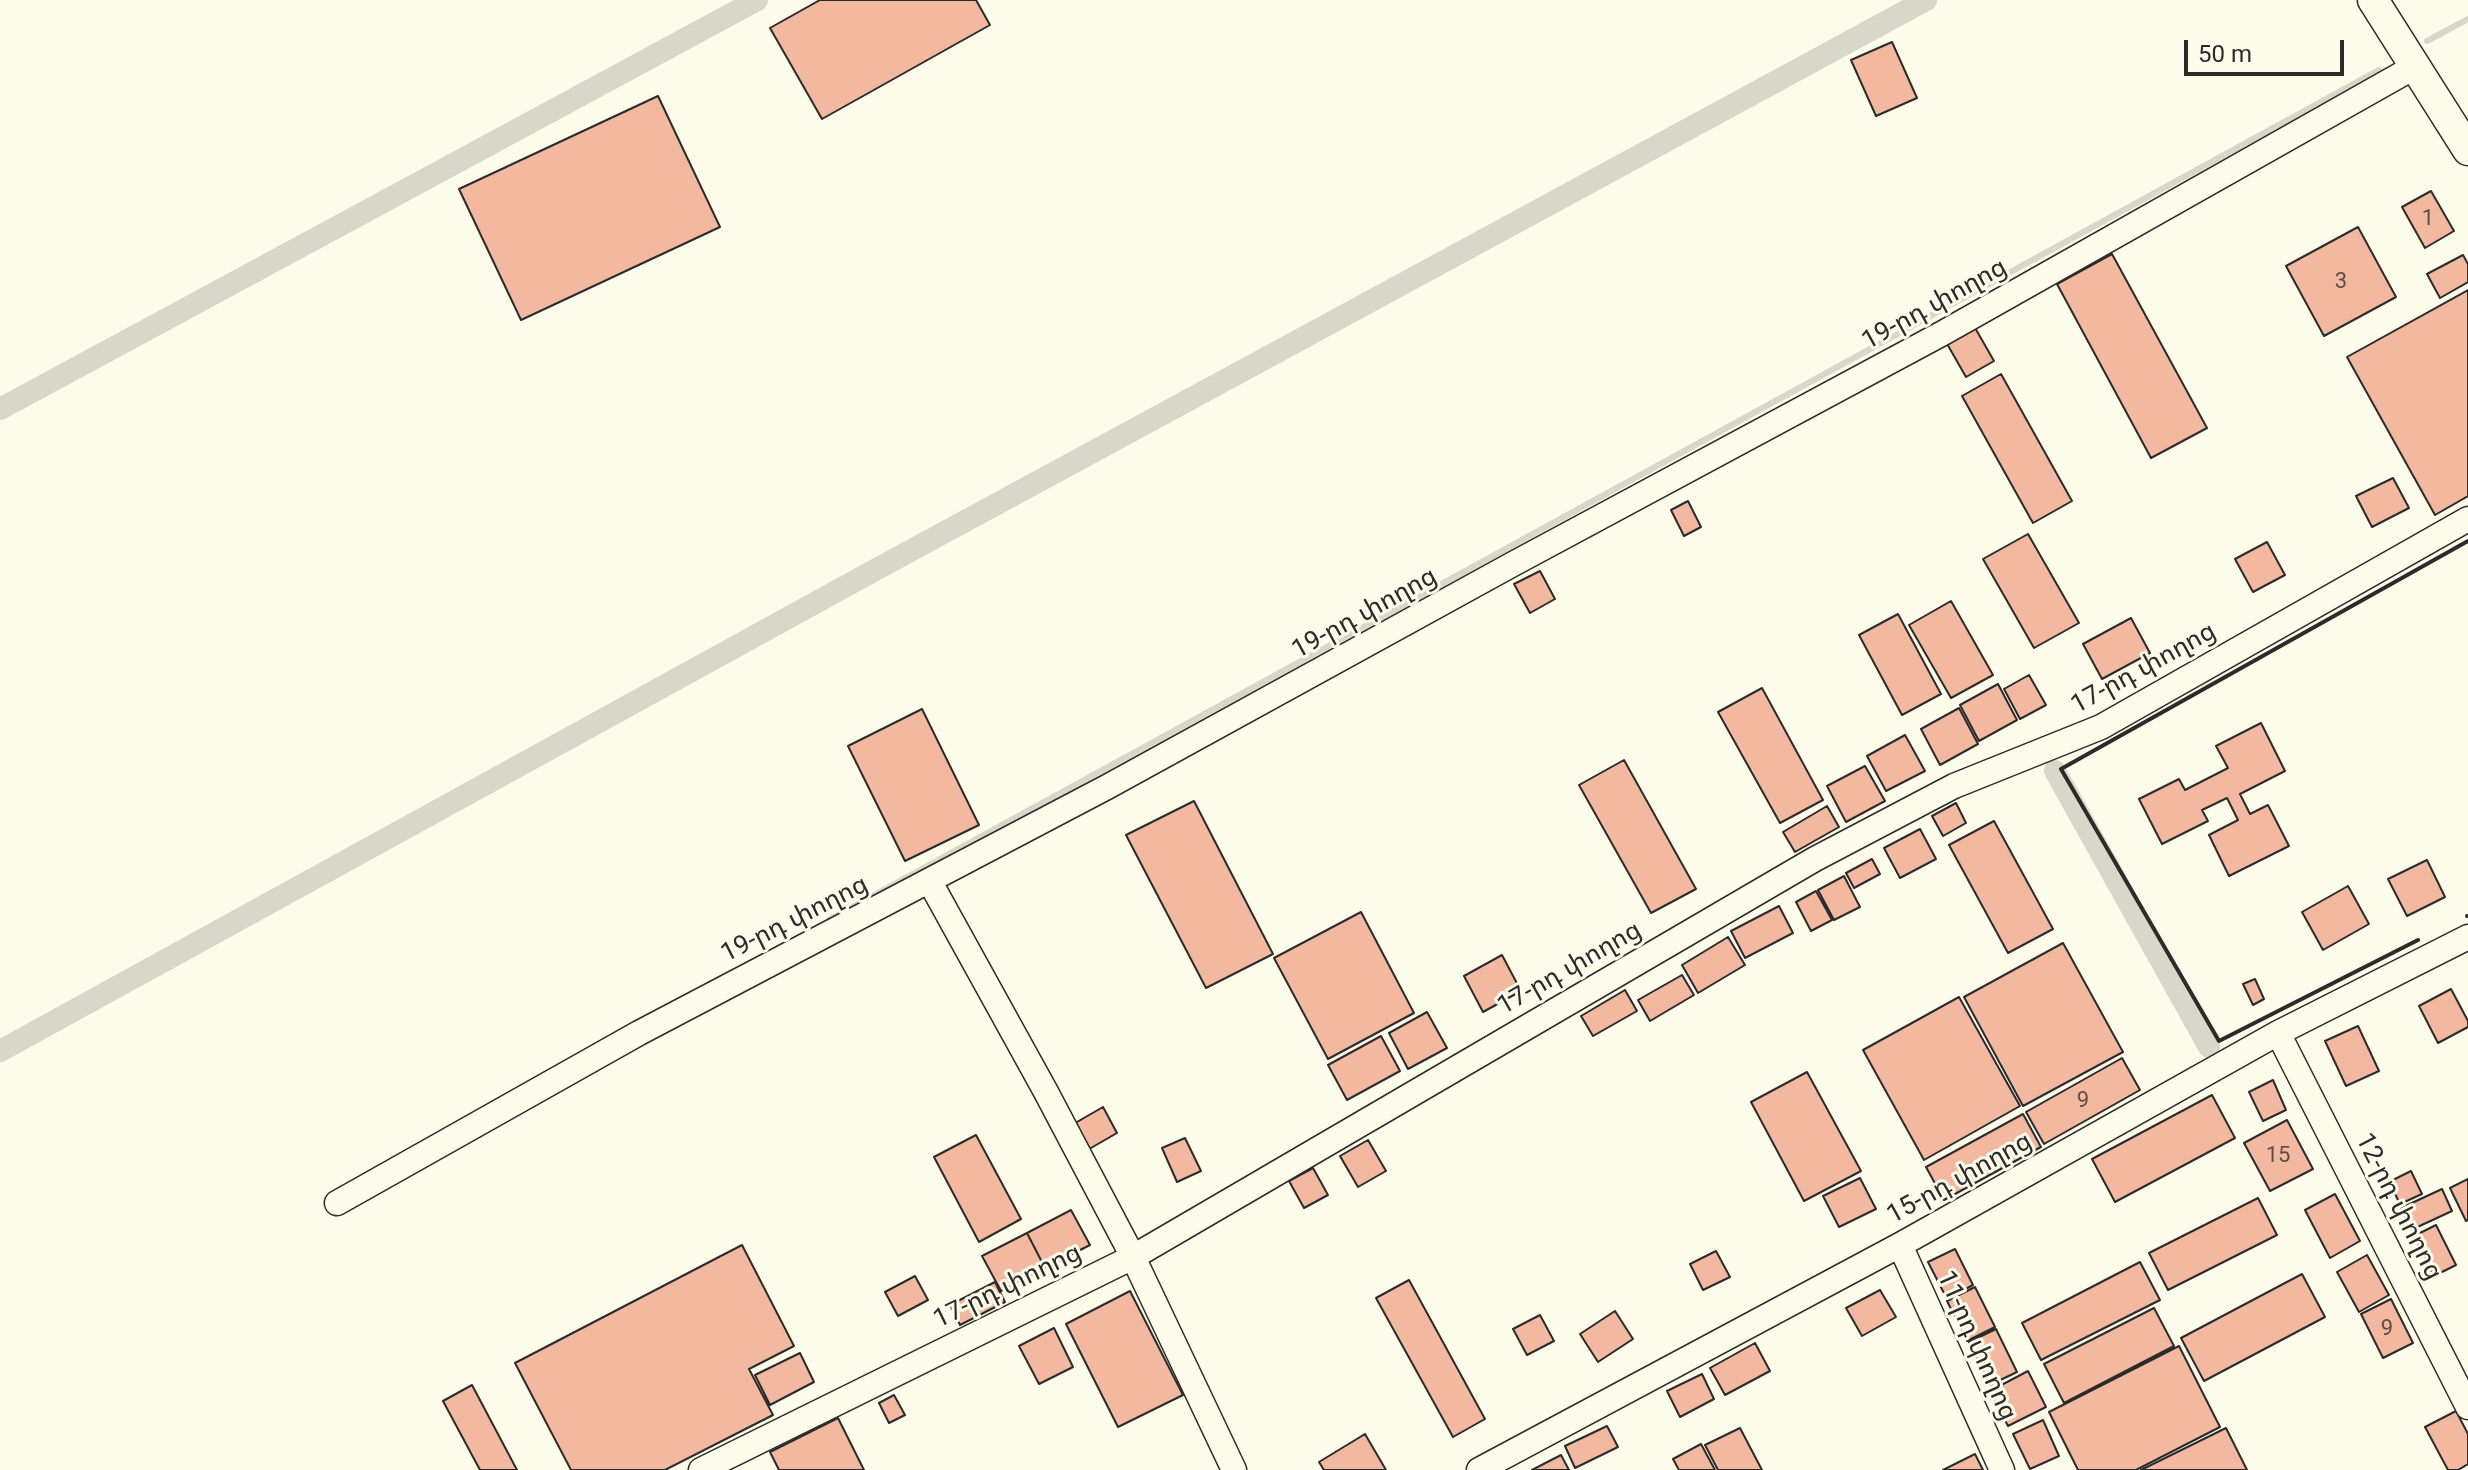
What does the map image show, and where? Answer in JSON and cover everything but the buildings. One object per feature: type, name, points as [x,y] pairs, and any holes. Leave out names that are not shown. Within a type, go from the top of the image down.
[{"type":"main road","points":[[2373,0],[2468,150]]},
{"type":"street","name":"19-րդ փողոց","points":[[337,1203],[639,1033],[930,882],[1943,333],[2410,57]]},
{"type":"street","name":"17-րդ փողոց","points":[[701,1470],[1133,1257],[1815,859],[1954,786],[2101,727],[2468,519]]},
{"type":"street","points":[[930,882],[1133,1257],[1234,1470]]},
{"type":"street","name":"15-րդ փողոց","points":[[1479,1470],[1900,1245],[2278,1033],[2468,937]]},
{"type":"street","name":"12-րդ փողոց","points":[[2278,1033],[2468,1407]]},
{"type":"street","name":"11-րդ փողոց","points":[[1900,1245],[2002,1470]]},
{"type":"waterway","points":[[0,409],[757,0]]},
{"type":"waterway","points":[[0,1051],[875,570],[1926,0]]},
{"type":"waterway","points":[[2427,41],[2468,19]]},
{"type":"waterway","points":[[829,920],[2379,70]]},
{"type":"waterway","points":[[2055,771],[2209,1047]]},
{"type":"wall","points":[[2418,940],[2219,1041],[2061,769],[2468,541]]}]
